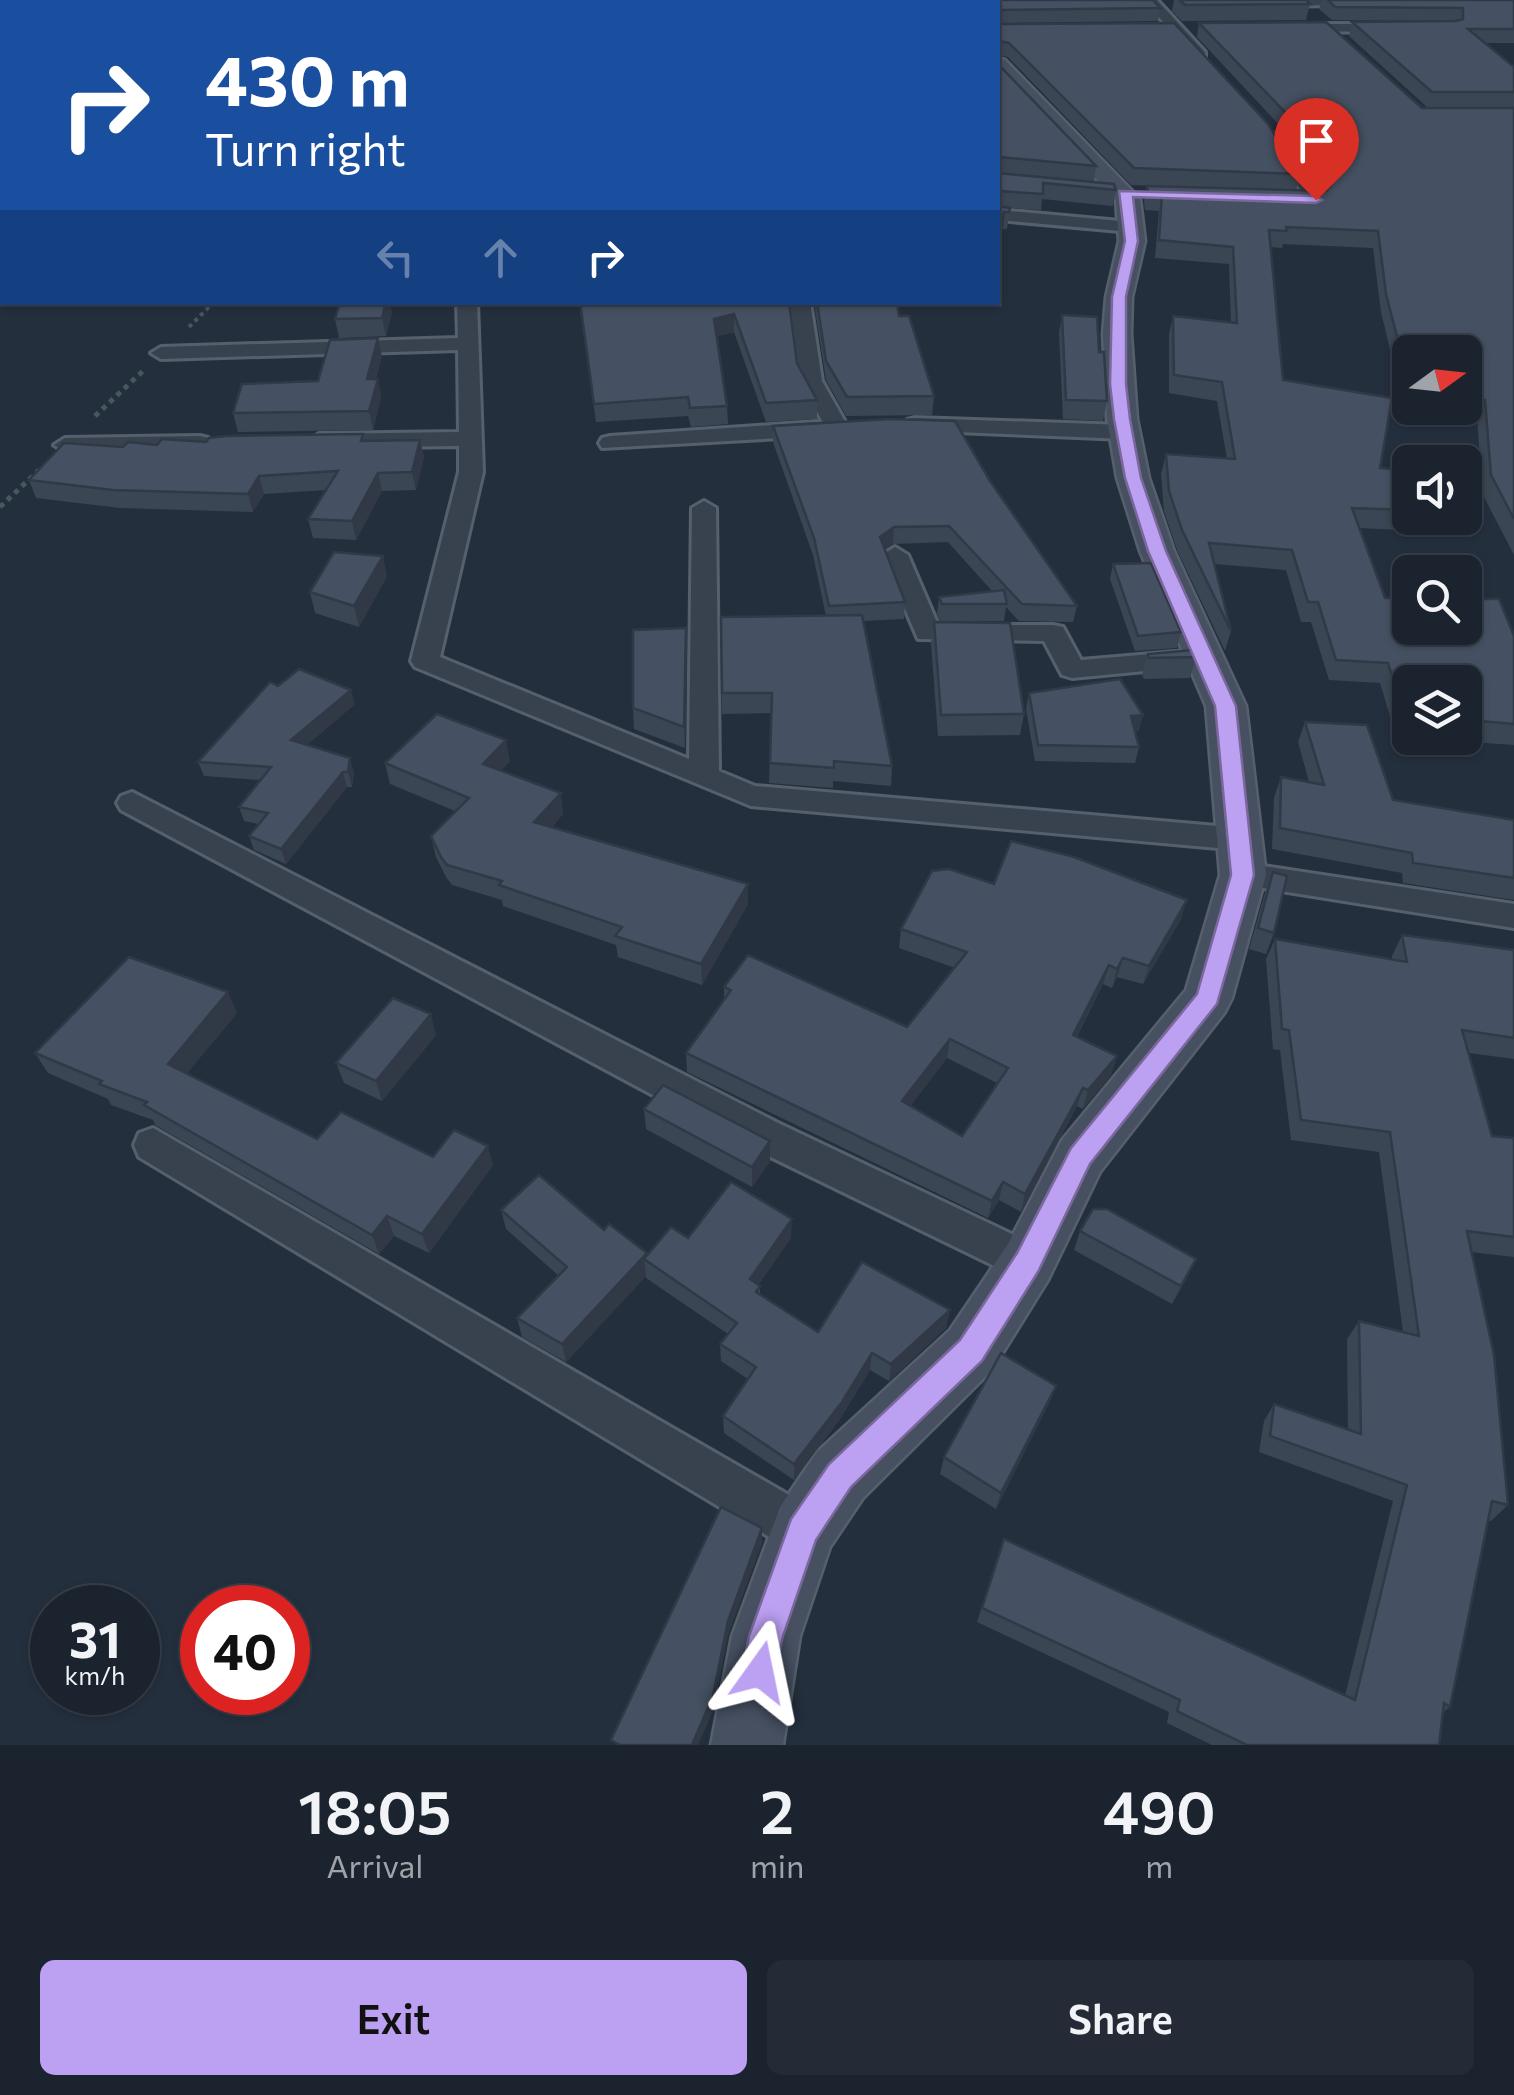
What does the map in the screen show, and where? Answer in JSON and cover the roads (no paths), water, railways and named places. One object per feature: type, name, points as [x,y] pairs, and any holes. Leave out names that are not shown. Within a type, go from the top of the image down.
[{"type":"street","points":[[1244,2],[1405,0]]},
{"type":"street","points":[[1297,1],[1344,40]]},
{"type":"street","points":[[1151,2],[1171,3]]},
{"type":"street","points":[[1151,2],[1213,68]]},
{"type":"street","points":[[1273,28],[1411,28]]},
{"type":"street","points":[[1157,29],[1196,29]]},
{"type":"street","points":[[746,1745],[766,1636],[802,1530],[840,1476],[971,1350],[1028,1262],[1081,1156],[1208,998],[1241,857],[1226,706],[1157,551],[1133,478],[1118,384],[1120,201],[1000,66]]},
{"type":"street","points":[[1258,198],[1316,200],[1261,121]]},
{"type":"street","points":[[1000,215],[1120,201]]},
{"type":"street","points":[[467,305],[471,472],[425,660],[751,796],[1241,857],[1514,916]]},
{"type":"street","points":[[610,443],[845,427],[811,381],[800,305]]},
{"type":"street","points":[[161,353],[467,344]]},
{"type":"street","points":[[889,424],[1126,432]]},
{"type":"street","points":[[296,442],[470,439]]},
{"type":"street","points":[[65,445],[219,443]]},
{"type":"street","points":[[704,508],[704,776]]},
{"type":"street","points":[[895,556],[928,633],[1053,633],[1072,669],[1204,657]]},
{"type":"street","points":[[132,803],[764,1135],[1028,1262]]},
{"type":"street","points":[[153,1145],[802,1530]]}]
